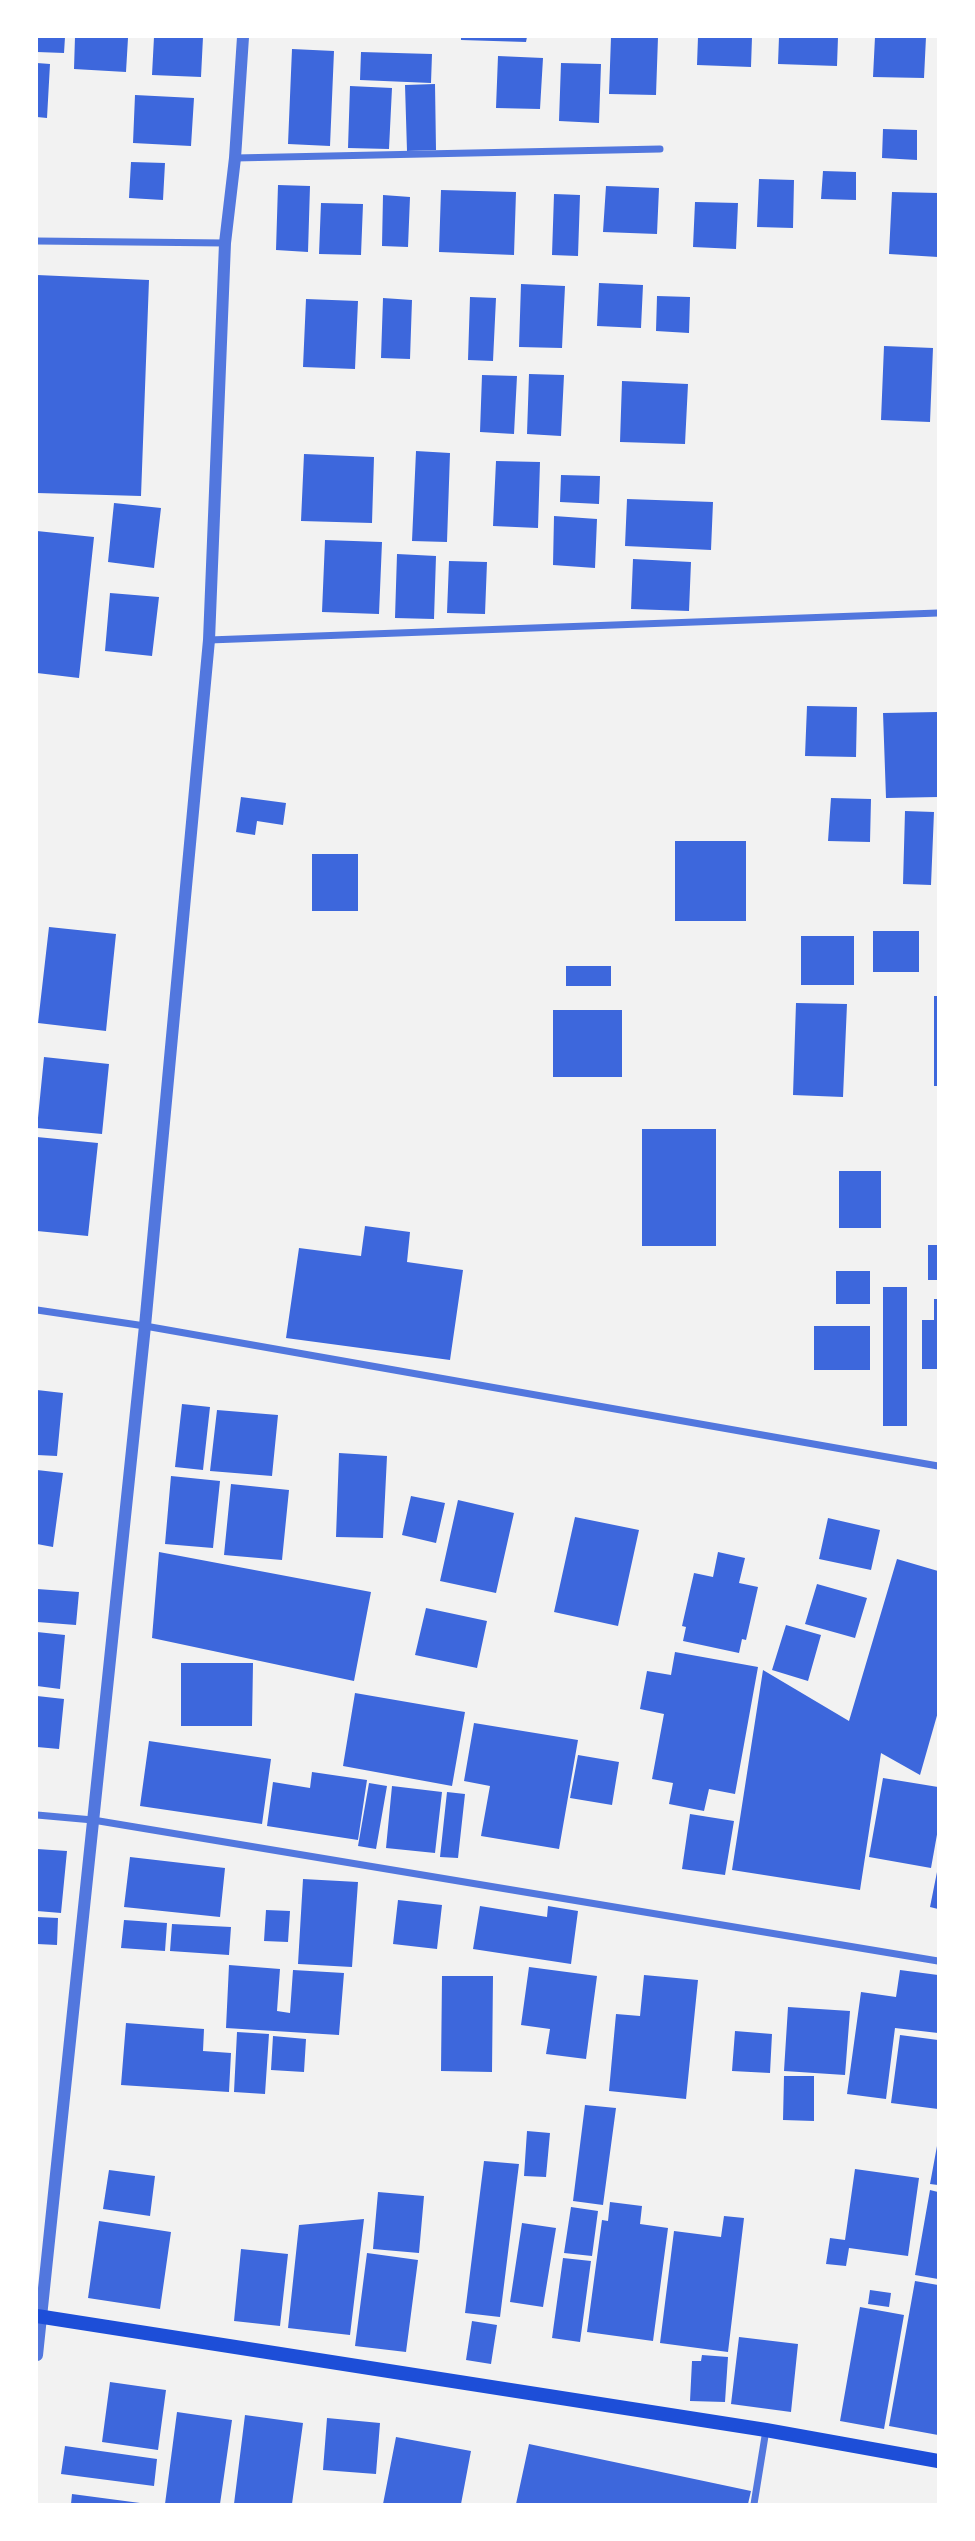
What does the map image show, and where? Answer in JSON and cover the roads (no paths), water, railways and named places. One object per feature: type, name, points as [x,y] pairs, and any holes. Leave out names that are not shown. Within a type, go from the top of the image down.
[{"type":"main road","points":[[39,2317],[766,2430],[938,2461]]},
{"type":"street","points":[[37,2355],[145,1326],[209,640],[225,243],[235,158],[243,37]]},
{"type":"street","points":[[235,158],[660,149]]},
{"type":"street","points":[[37,241],[225,243]]},
{"type":"street","points":[[209,640],[938,613]]},
{"type":"street","points":[[37,1310],[145,1326],[938,1466]]},
{"type":"street","points":[[37,1815],[93,1820],[938,1961]]},
{"type":"street","points":[[754,2504],[766,2430]]}]
